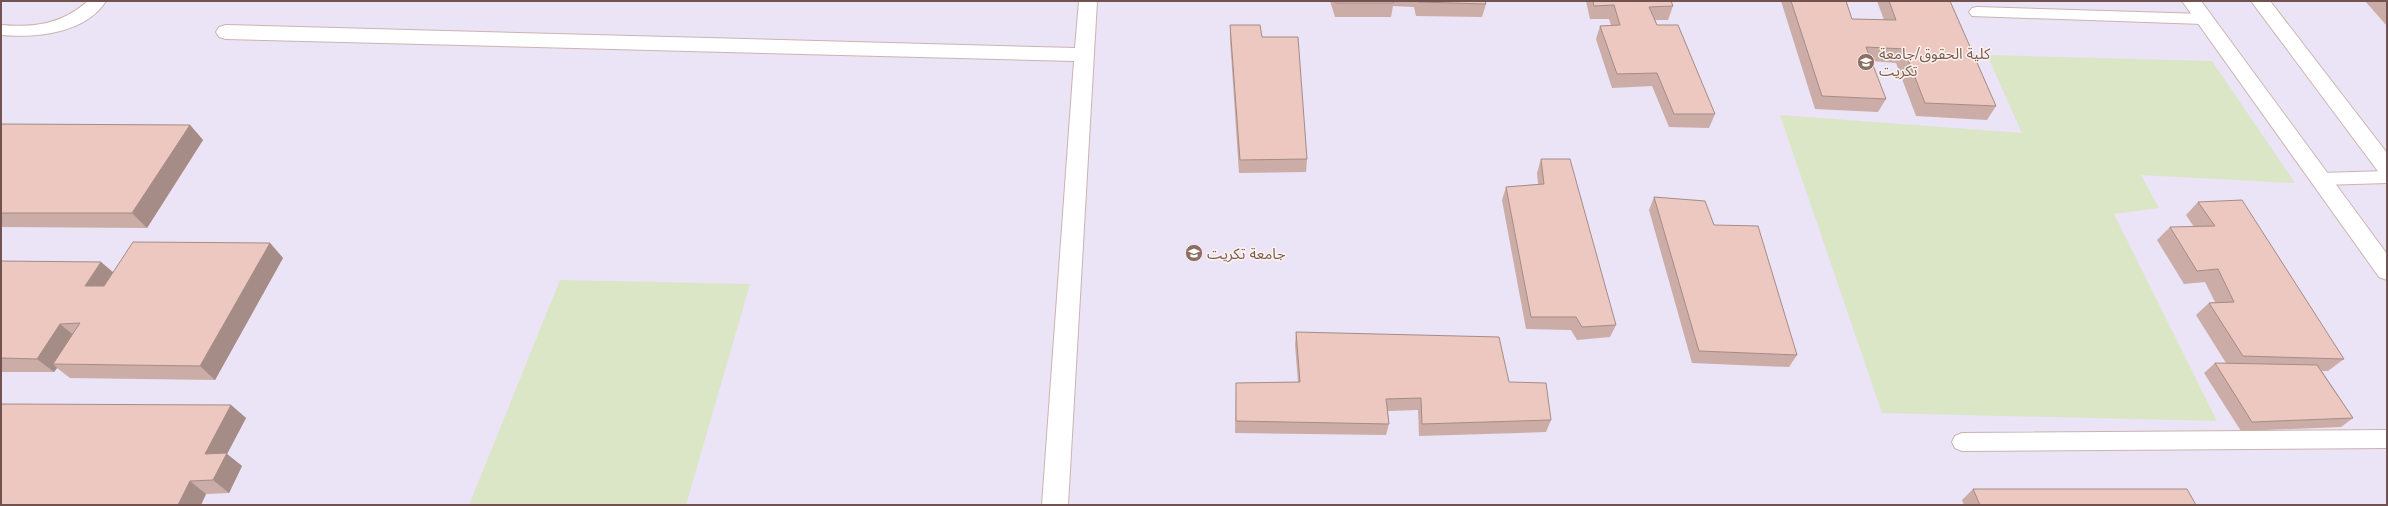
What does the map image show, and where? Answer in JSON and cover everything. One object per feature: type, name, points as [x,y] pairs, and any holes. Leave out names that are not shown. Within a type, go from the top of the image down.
[{"type":"street","points":[[1055,505],[1088,1]]},
{"type":"street","points":[[2191,1],[2387,271]]},
{"type":"street","points":[[2260,1],[2387,168]]},
{"type":"street","points":[[226,32],[1084,55]]},
{"type":"lane","points":[[1,30],[30,33],[56,28],[81,16],[98,1]]},
{"type":"lane","points":[[1977,12],[2203,19]]},
{"type":"lane","points":[[2321,179],[2387,177]]},
{"type":"lane","points":[[1962,442],[2387,439]]},
{"type":"shaded area","name":"جامعة تكريت","points":[[1,1],[2387,1],[2387,505],[1,505]]},
{"type":"green space","points":[[1987,55],[2212,61],[2295,183],[2141,175],[2159,208],[2114,214],[2217,421],[1882,413],[1780,115],[2022,133]]},
{"type":"green space","points":[[560,280],[750,284],[686,505],[469,505]]},
{"type":"building","points":[[1335,1],[1394,1],[1393,3],[1336,3]]},
{"type":"building","points":[[1485,1],[1486,4],[1418,2]]},
{"type":"building","points":[[1593,1],[1671,1],[1673,6],[1649,7],[1657,25],[1678,25],[1715,114],[1674,114],[1657,73],[1617,74],[1600,26],[1620,25],[1614,5],[1594,6]]},
{"type":"building","points":[[1791,1],[1846,1],[1852,19],[1896,20],[1889,1],[1950,1],[1996,106],[1925,103],[1904,49],[1866,47],[1886,99],[1822,96]]},
{"type":"building","points":[[1230,25],[1260,25],[1262,37],[1298,37],[1307,159],[1240,160]]},
{"type":"building","points":[[1,124],[190,125],[132,213],[1,213]]},
{"type":"building","points":[[1541,159],[1570,159],[1616,325],[1582,327],[1576,317],[1531,317],[1506,187],[1544,184]]},
{"type":"building","points":[[1654,197],[1705,201],[1714,225],[1758,226],[1797,355],[1699,351]]},
{"type":"building","points":[[2242,200],[2344,359],[2243,356],[2209,303],[2234,302],[2218,269],[2197,271],[2170,227],[2215,226],[2198,202]]},
{"type":"building","points":[[133,242],[270,243],[200,366],[53,364],[80,323],[60,324],[37,359],[1,358],[1,261],[101,262],[85,286],[104,286]]},
{"type":"building","points":[[1296,332],[1499,337],[1509,382],[1546,383],[1551,420],[1422,424],[1421,398],[1386,399],[1389,424],[1236,421],[1236,383],[1300,382]]},
{"type":"building","points":[[2215,363],[2317,365],[2353,418],[2252,422]]},
{"type":"building","points":[[1,404],[231,405],[205,454],[227,453],[213,480],[190,481],[178,505],[1,505]]},
{"type":"building","points":[[1973,489],[2187,489],[2196,505],[1980,505]]},
{"type":"place","name":"كلية الحقوق/جامعة تكريت","points":[[1866,62]]},
{"type":"place","name":"جامعة تكريت","points":[[1194,253]]}]
